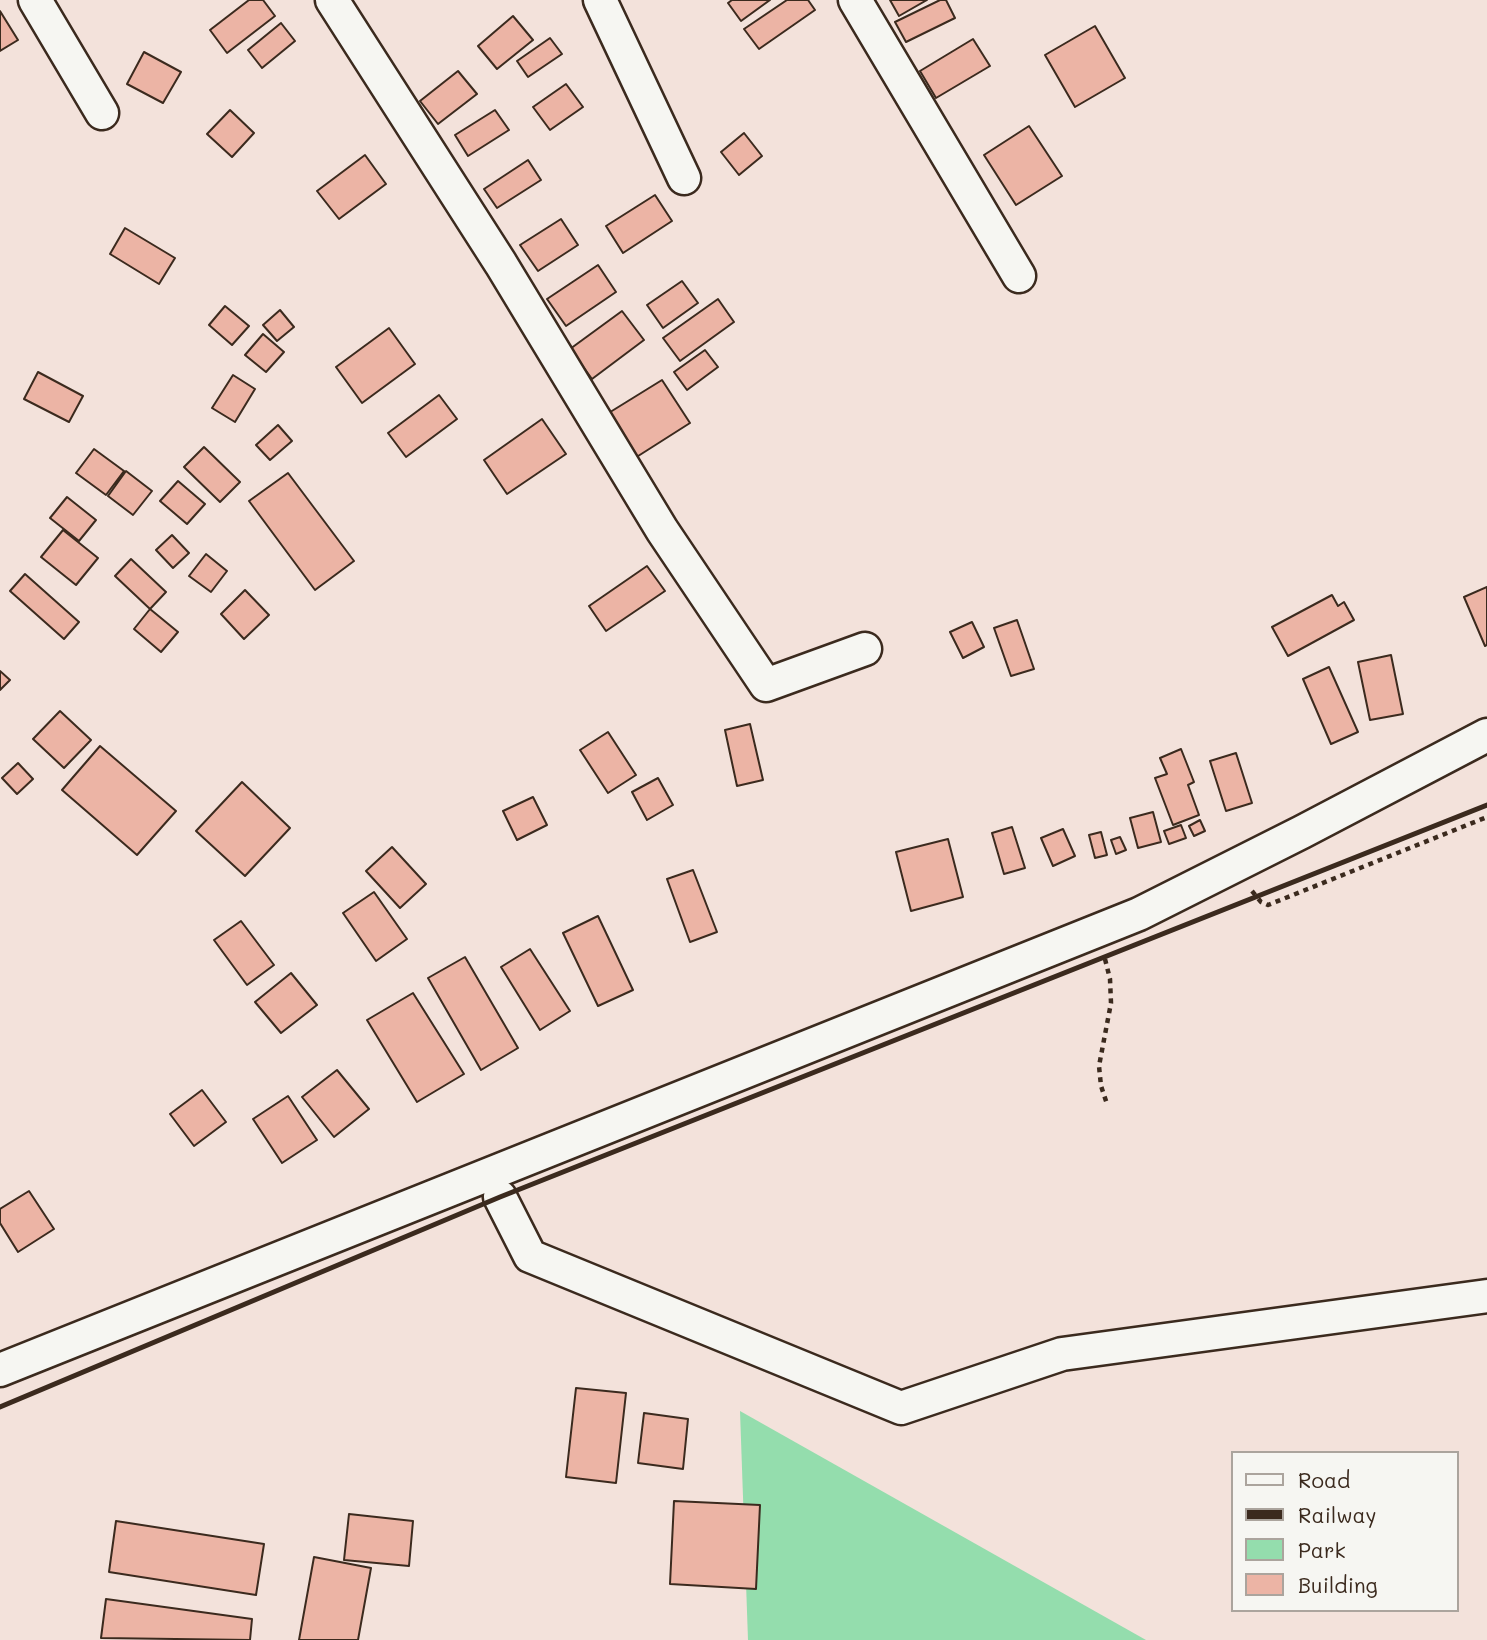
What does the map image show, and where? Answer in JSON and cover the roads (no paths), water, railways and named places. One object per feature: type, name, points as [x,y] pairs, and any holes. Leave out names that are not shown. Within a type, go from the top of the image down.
[{"type":"street","points":[[34,0],[102,113]]},
{"type":"street","points":[[332,0],[501,264],[662,530],[766,685],[864,649]]},
{"type":"street","points":[[600,0],[684,178]]},
{"type":"street","points":[[855,0],[1019,276]]},
{"type":"street","points":[[0,1370],[1139,914],[1487,735]]},
{"type":"street","points":[[500,1197],[530,1256],[901,1408],[1062,1354],[1487,1296]]},
{"type":"railway","points":[[0,1407],[500,1197],[1487,805]]}]
